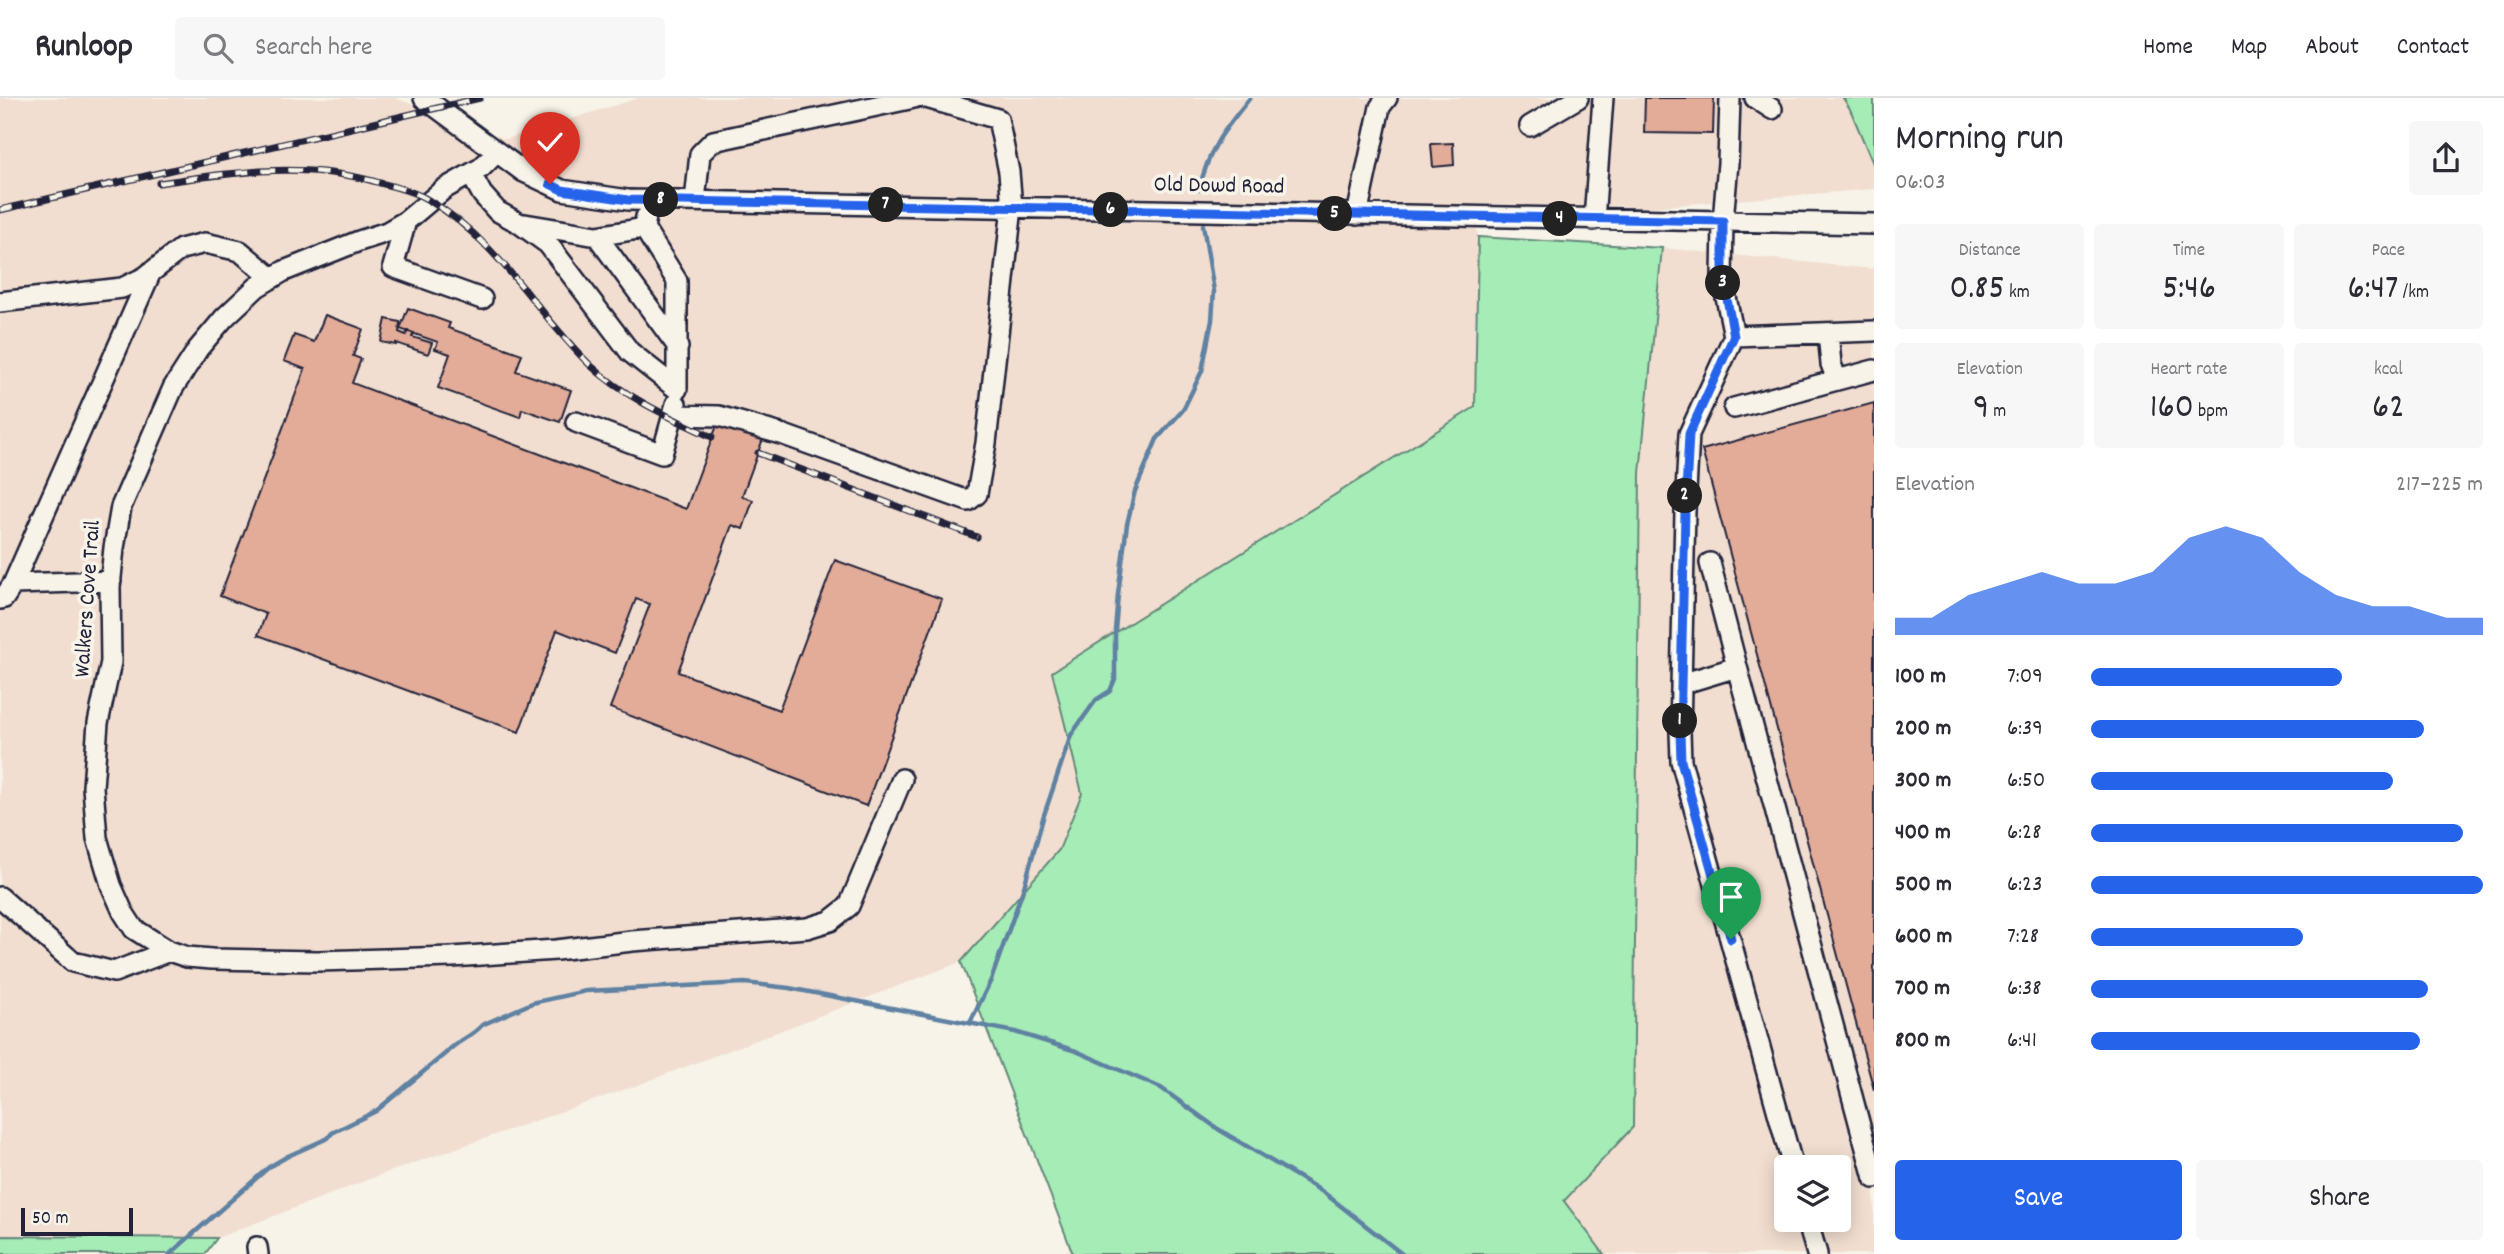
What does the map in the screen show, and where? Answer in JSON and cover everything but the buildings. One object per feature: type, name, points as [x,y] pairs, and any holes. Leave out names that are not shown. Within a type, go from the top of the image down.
[{"type":"street","name":"Old Dowd Road","points":[[424,98],[524,172],[562,190],[604,198],[1874,224]]},
{"type":"street","points":[[695,201],[700,154],[713,141],[914,98]]},
{"type":"street","points":[[674,415],[719,416],[968,501],[977,494],[986,443],[1012,207],[1009,172],[998,119],[926,98]]},
{"type":"street","points":[[1357,215],[1380,107],[1387,98]]},
{"type":"street","points":[[1530,126],[1578,98]]},
{"type":"street","points":[[1594,220],[1603,98]]},
{"type":"street","points":[[1730,98],[1723,221],[1723,278],[1734,336],[1689,434],[1685,511],[1681,761],[1790,1155]]},
{"type":"street","points":[[1755,98],[1773,109]]},
{"type":"street","name":"Walkers Cove Trail","points":[[496,153],[471,174],[429,200],[406,221],[387,232],[284,271],[257,287],[198,349],[173,388],[121,507],[111,581],[111,662],[99,723],[93,787],[97,838],[111,885],[134,929],[169,951],[187,957],[318,961],[452,957],[556,950],[632,941],[807,928],[830,921],[849,906],[902,779]]},
{"type":"street","points":[[471,174],[482,194],[497,211],[548,244],[630,352],[677,389]]},
{"type":"street","points":[[576,422],[662,454],[674,415],[677,389],[677,281],[645,228],[648,200]]},
{"type":"street","points":[[406,221],[393,267],[481,299]]},
{"type":"street","points":[[519,223],[597,236],[645,228]]},
{"type":"street","points":[[597,236],[678,347]]},
{"type":"street","points":[[0,302],[122,288],[151,272],[181,249],[205,243],[240,251],[272,278]]},
{"type":"street","points":[[0,599],[4,598],[13,584],[151,272]]},
{"type":"street","points":[[1734,336],[1874,331]]},
{"type":"street","points":[[1828,332],[1831,364],[1837,380]]},
{"type":"street","points":[[1734,408],[1874,370]]},
{"type":"street","points":[[1710,563],[1874,1178]]},
{"type":"street","points":[[13,584],[111,581]]},
{"type":"street","points":[[1681,684],[1737,667]]},
{"type":"street","points":[[0,897],[73,962],[114,972],[169,951]]},
{"type":"street","points":[[1811,1232],[1817,1254]]},
{"type":"shaded area","points":[[0,98],[395,98],[506,139],[639,98],[1843,98],[1874,166],[1874,189],[1651,207],[1473,204],[1478,237],[1475,407],[1052,672],[1082,793],[1059,850],[961,962],[635,1086],[380,1175],[217,1238],[0,1237]]},
{"type":"shaded area","points":[[1662,248],[1874,269],[1874,1254],[1604,1254],[1564,1201],[1633,1127],[1640,473]]},
{"type":"green space","points":[[1843,98],[1874,98],[1874,166],[1850,109]]},
{"type":"green space","points":[[1478,237],[1662,248],[1640,473],[1633,1127],[1564,1201],[1604,1254],[1073,1254],[961,962],[1059,850],[1082,793],[1052,672],[1475,407]]},
{"type":"green space","points":[[0,1237],[217,1238],[205,1254],[0,1254]]},
{"type":"waterway","points":[[1199,190],[1207,163],[1218,141],[1250,98]]},
{"type":"waterway","points":[[970,1023],[991,980],[1024,887],[1043,818],[1071,735],[1096,700],[1110,691],[1115,679],[1118,594],[1127,524],[1135,491],[1157,439],[1183,410],[1202,371],[1212,320],[1214,291],[1203,225]]},
{"type":"waterway","points":[[170,1254],[269,1167],[376,1111],[482,1025],[532,1003],[586,991],[745,983],[789,988],[1015,1032],[1076,1051],[1161,1088],[1218,1129],[1323,1192],[1402,1254]]},
{"type":"railway","points":[[0,210],[480,98]]},
{"type":"railway","points":[[159,183],[243,172],[297,170],[352,176],[419,195],[476,236],[569,343],[603,376],[647,405],[712,437]]},
{"type":"railway","points":[[758,453],[977,537]]},
{"type":"route","points":[[550,184],[562,190],[628,200],[1723,221],[1723,278],[1734,336],[1689,434],[1680,732],[1681,761],[1731,939]]}]
